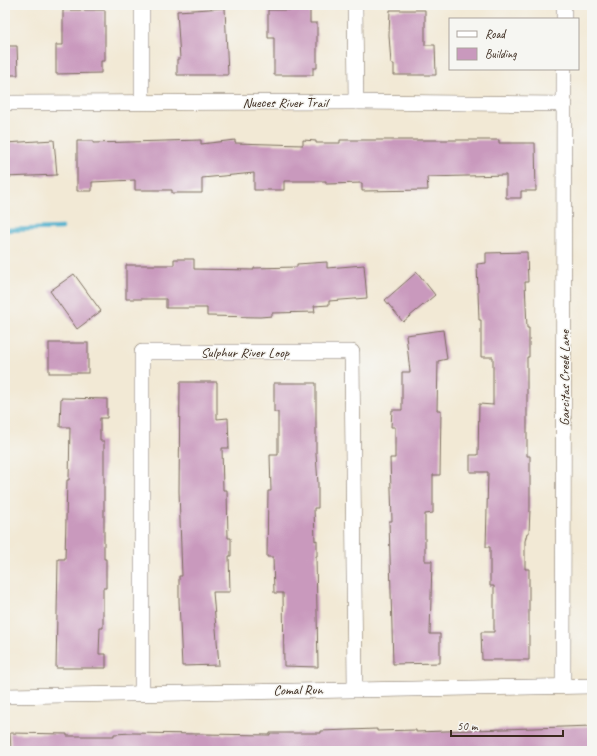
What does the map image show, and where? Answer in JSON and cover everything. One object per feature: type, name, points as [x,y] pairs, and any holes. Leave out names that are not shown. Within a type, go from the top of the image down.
[{"type":"street","points":[[142,5],[142,102]]},
{"type":"street","points":[[355,5],[356,102]]},
{"type":"street","points":[[564,5],[564,18]]},
{"type":"street","name":"Garcitas Creek Lane","points":[[563,686],[564,70]]},
{"type":"street","name":"Nueces River Trail","points":[[5,103],[356,102],[564,104]]},
{"type":"street","name":"Sulphur River Loop","points":[[142,693],[142,352],[352,352],[355,689]]},
{"type":"street","name":"Comal Run","points":[[5,696],[592,686]]},
{"type":"building","points":[[225,8],[228,75],[177,75],[177,59],[180,59],[177,11]]},
{"type":"building","points":[[63,10],[105,10],[105,61],[101,61],[101,73],[56,74],[56,45],[63,45]]},
{"type":"building","points":[[268,10],[310,10],[310,23],[317,23],[317,68],[313,68],[313,75],[274,75],[274,38],[268,38]]},
{"type":"building","points":[[390,10],[425,10],[425,45],[435,45],[436,75],[394,75],[394,64],[391,64],[389,35]]},
{"type":"building","points":[[5,46],[17,46],[18,75],[5,75]]},
{"type":"building","points":[[54,140],[57,175],[5,177],[5,143]]},
{"type":"building","points":[[201,140],[201,144],[235,140],[235,143],[303,145],[303,140],[316,141],[316,143],[340,143],[340,140],[499,140],[499,143],[535,143],[536,191],[521,191],[521,198],[506,198],[506,175],[427,177],[428,190],[362,191],[362,183],[326,184],[326,181],[284,181],[284,190],[254,190],[254,173],[202,178],[202,193],[172,193],[172,190],[135,190],[135,180],[92,182],[92,191],[77,191],[77,141],[93,141],[93,143]]},
{"type":"building","points":[[527,252],[528,282],[525,282],[527,328],[529,328],[529,357],[527,357],[527,456],[530,456],[530,509],[529,533],[527,533],[525,541],[525,569],[529,569],[529,660],[482,660],[481,632],[494,632],[494,586],[490,586],[490,547],[486,547],[488,472],[470,472],[470,455],[478,455],[479,404],[493,405],[493,357],[481,357],[481,320],[479,320],[477,264],[486,263],[486,253]]},
{"type":"building","points":[[174,259],[194,259],[194,269],[254,270],[254,268],[297,267],[297,264],[327,262],[327,268],[364,265],[367,298],[329,301],[329,305],[314,306],[315,312],[272,313],[272,316],[260,317],[207,316],[207,308],[166,308],[166,299],[126,299],[126,265],[174,265]]},
{"type":"building","points":[[417,272],[435,295],[403,322],[385,300]]},
{"type":"building","points":[[74,274],[101,311],[77,329],[50,291]]},
{"type":"building","points":[[443,330],[447,359],[438,361],[437,410],[441,410],[440,475],[433,475],[433,513],[425,514],[425,561],[432,561],[430,634],[440,634],[440,663],[393,664],[389,521],[392,521],[390,458],[395,458],[395,427],[391,427],[392,410],[402,410],[402,372],[410,372],[406,335]]},
{"type":"building","points":[[49,343],[88,343],[88,373],[49,373]]},
{"type":"building","points":[[180,382],[217,382],[217,419],[228,418],[229,448],[222,448],[223,490],[227,490],[228,538],[231,538],[231,556],[229,556],[230,592],[213,592],[219,665],[182,666],[179,601],[179,576],[182,576],[179,491]]},
{"type":"building","points":[[274,383],[316,383],[318,508],[314,508],[315,541],[317,540],[318,667],[284,666],[283,593],[274,593],[273,557],[267,557],[268,491],[271,491],[270,455],[278,455],[278,412],[274,412]]},
{"type":"building","points":[[61,398],[107,399],[107,418],[100,418],[100,441],[104,441],[104,559],[106,559],[106,588],[103,588],[103,628],[100,628],[99,654],[106,654],[106,668],[56,668],[58,559],[65,559],[70,427],[60,427]]},
{"type":"building","points":[[592,726],[592,751],[11,751],[10,733],[67,734],[67,736],[114,736],[114,734],[132,733],[270,735],[270,733],[321,733],[321,731],[377,729],[377,731],[416,730],[416,732]]},
{"type":"waterway","points":[[5,230],[62,228]]}]
